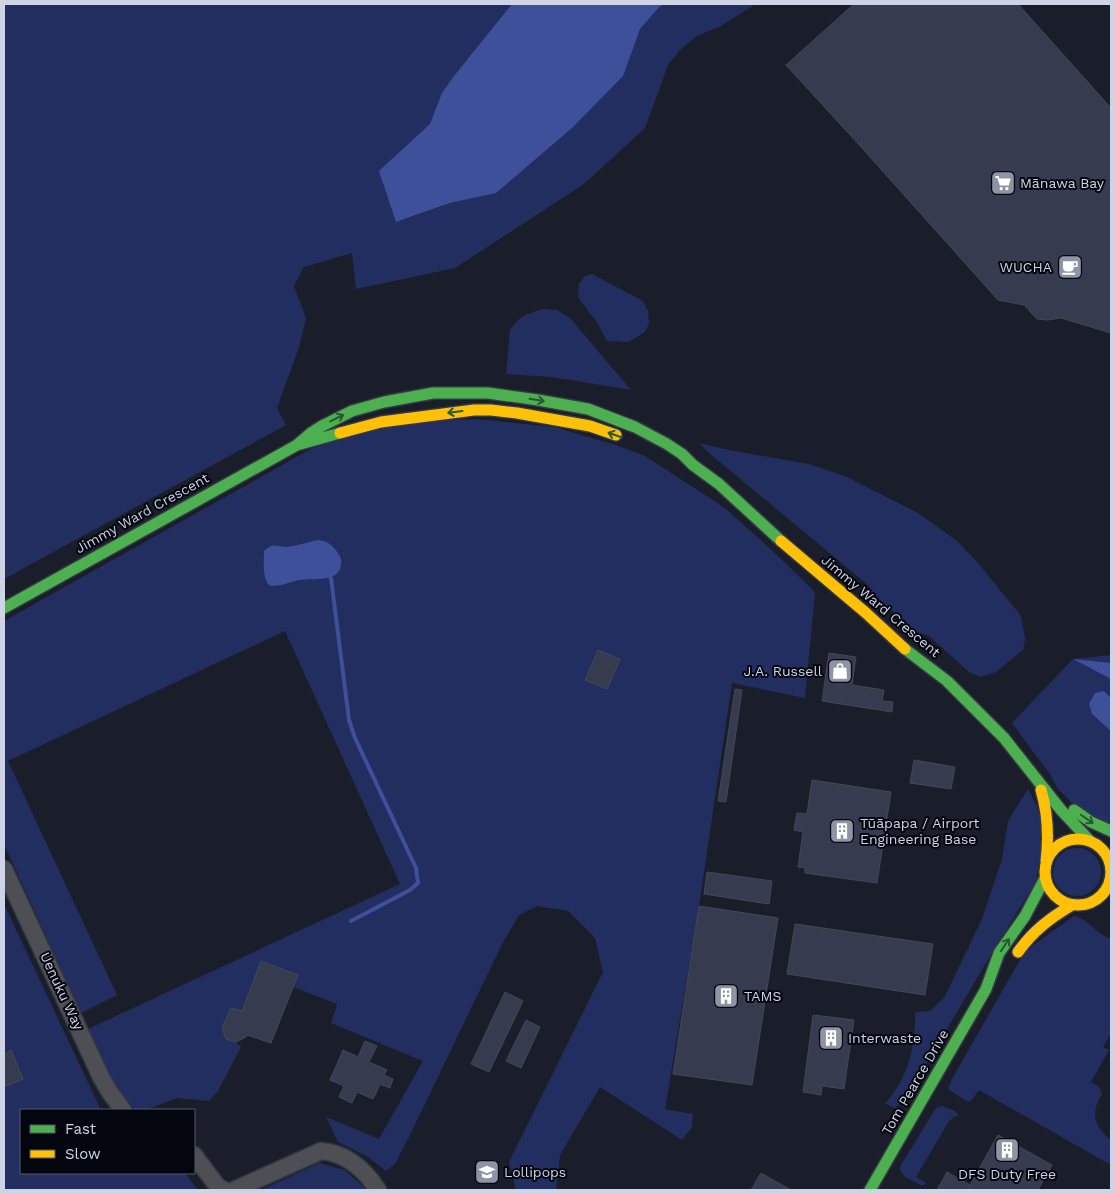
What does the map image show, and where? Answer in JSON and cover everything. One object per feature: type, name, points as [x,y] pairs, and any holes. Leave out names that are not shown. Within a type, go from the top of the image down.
[{"type":"street","name":"Jimmy Ward Crescent","points":[[297,445],[322,426],[352,411],[384,402],[426,394],[488,393],[538,400],[588,409],[635,427],[682,454],[693,465],[719,484],[904,648],[947,681],[1004,738],[1061,810],[1091,841]]},
{"type":"street","name":"Jimmy Ward Crescent","points":[[4,608],[274,456],[297,445],[381,422],[474,410],[491,410],[590,426],[626,439]]},
{"type":"street","name":"Jimmy Ward Crescent","points":[[644,445],[693,465]]},
{"type":"street","name":"Jimmy Ward Crescent","points":[[1038,782],[1048,822],[1046,861]]},
{"type":"street","points":[[1038,782],[1091,823],[1111,830]]},
{"type":"street","points":[[1091,841],[1100,847],[1106,855],[1110,865],[1110,883],[1094,901],[1084,905],[1072,905],[1052,893],[1045,878],[1046,861],[1051,852],[1059,844],[1069,840],[1080,838],[1091,841],[1111,840]]},
{"type":"street","name":"Uenuku Way","points":[[4,870],[109,1092],[122,1109]]},
{"type":"street","name":"Tom Pearce Drive","points":[[870,1190],[986,990],[1000,953],[1025,916],[1045,878]]},
{"type":"street","name":"Tom Pearce Drive","points":[[986,990],[1009,965],[1023,944],[1040,925],[1072,905]]},
{"type":"street","points":[[234,1190],[321,1152],[330,1152],[350,1160],[378,1190]]},
{"type":"street","points":[[195,1156],[218,1187],[224,1190]]},
{"type":"shaded area","points":[[4,4],[756,4],[719,27],[697,36],[680,50],[668,65],[645,128],[584,184],[455,268],[356,289],[352,253],[304,267],[294,286],[306,318],[299,347],[277,408],[286,425],[4,579]],"holes":[[[491,194],[450,203],[403,220],[447,198]]]},
{"type":"shaded area","points":[[512,4],[664,4],[659,7],[640,29],[623,76],[572,128],[496,193],[450,203],[396,222],[379,171],[430,124],[442,93]]},
{"type":"shaded area","points":[[592,274],[643,301],[648,311],[649,322],[646,331],[629,342],[607,341],[598,324],[578,297],[579,284],[585,276]]},
{"type":"shaded area","points":[[542,309],[557,310],[570,318],[631,390],[552,377],[506,374],[510,330],[519,319]]},
{"type":"shaded area","points":[[477,419],[554,427],[616,445],[645,456],[725,508],[815,592],[805,698],[732,683],[699,906],[665,1109],[693,1114],[692,1127],[682,1140],[600,1087],[560,1155],[556,1190],[516,1190],[509,1162],[603,972],[595,938],[568,911],[537,906],[519,915],[503,942],[395,1164],[386,1171],[368,1157],[338,1142],[326,1117],[379,1139],[423,1061],[331,1023],[337,1004],[293,987],[297,975],[262,961],[242,1011],[222,1028],[226,1039],[236,1042],[241,1047],[218,1091],[209,1101],[177,1098],[149,1109],[134,1109],[112,1080],[88,1029],[400,884],[285,631],[8,761],[117,995],[81,1013],[4,844],[4,621],[316,446],[404,422]]},
{"type":"shaded area","points":[[699,443],[809,464],[845,476],[918,513],[957,541],[978,563],[1021,616],[1025,639],[1023,650],[996,672],[980,677],[969,672],[929,636],[917,632],[907,625],[874,594],[868,585]]},
{"type":"shaded area","points":[[318,540],[330,544],[340,557],[341,565],[337,573],[328,578],[299,580],[274,586],[269,585],[264,574],[264,551],[267,548],[273,546],[287,547]]},
{"type":"shaded area","points":[[1111,655],[1111,825],[1075,806],[1058,789],[1049,773],[1012,723],[1073,659]]},
{"type":"shaded area","points":[[1073,659],[1111,663],[1111,679]]},
{"type":"shaded area","points":[[1104,691],[1111,698],[1111,731],[1092,714],[1089,704],[1095,693]]},
{"type":"shaded area","points":[[1028,789],[1037,806],[1043,833],[1036,882],[914,1085],[907,1090],[896,1108],[885,1104],[899,1085],[910,1059],[915,1031],[915,1012],[930,1011],[944,998],[982,919],[1002,859],[1008,821]]},
{"type":"shaded area","points":[[1077,848],[1086,850],[1094,855],[1099,863],[1101,872],[1099,881],[1094,889],[1086,894],[1077,896],[1068,894],[1060,889],[1055,881],[1053,872],[1055,863],[1060,855],[1068,850]]},
{"type":"shaded area","points":[[4,904],[101,1109],[20,1109],[20,1174],[186,1174],[198,1190],[4,1190]]},
{"type":"shaded area","points":[[1074,916],[1111,939],[1111,1033],[1103,1047],[1109,1050],[1091,1082],[1099,1087],[1102,1094],[1095,1113],[1101,1130],[1111,1140],[1111,1165],[979,1090],[970,1102],[948,1089],[1025,951]]},
{"type":"shaded area","points":[[942,1106],[955,1111],[959,1116],[949,1121],[916,1177],[926,1183],[923,1186],[905,1177],[900,1170],[901,1165],[936,1108]]},
{"type":"shaded area","points":[[319,1163],[345,1170],[367,1190],[261,1190]]},
{"type":"building","name":"Mānawa Bay","points":[[854,4],[1018,4],[1111,108],[1111,333],[1061,318],[1037,319],[1024,305],[998,300],[786,65]]},
{"type":"building","points":[[598,650],[620,659],[607,689],[585,680]]},
{"type":"building","name":"J.A. Russell","points":[[829,653],[856,657],[852,685],[884,690],[882,701],[893,702],[892,712],[822,701]]},
{"type":"building","points":[[735,689],[742,690],[726,802],[718,801]]},
{"type":"building","points":[[914,760],[955,767],[951,789],[910,783]]},
{"type":"building","name":"Tūāpapa / Airport Engineering Base","points":[[812,780],[891,792],[877,883],[805,873],[805,868],[798,867],[803,832],[794,830],[797,813],[807,814]]},
{"type":"building","points":[[707,872],[772,881],[769,904],[704,894]]},
{"type":"building","name":"TAMS","points":[[699,906],[778,918],[752,1085],[673,1074]]},
{"type":"building","name":"TAMS","points":[[795,924],[933,944],[925,995],[787,974]]},
{"type":"building","points":[[261,961],[298,975],[271,1043],[247,1035],[236,1042],[226,1039],[222,1028],[231,1008],[242,1011]]},
{"type":"building","points":[[505,992],[523,1001],[489,1072],[471,1064]]},
{"type":"building","name":"Interwaste","points":[[813,1015],[854,1020],[844,1089],[822,1086],[821,1095],[803,1092]]},
{"type":"building","points":[[526,1020],[540,1027],[521,1068],[506,1061]]},
{"type":"building","points":[[365,1041],[377,1046],[369,1062],[387,1070],[384,1075],[393,1079],[390,1088],[380,1084],[373,1099],[357,1092],[352,1103],[339,1097],[344,1086],[330,1080],[343,1050],[358,1057]]},
{"type":"building","points":[[11,1050],[23,1079],[4,1087],[4,1054]]},
{"type":"building","name":"DFS Duty Free","points":[[998,1135],[1052,1165],[1038,1190],[937,1190],[947,1172],[970,1185]]},
{"type":"building","points":[[761,1173],[775,1181],[791,1190],[751,1190]]},
{"type":"waterway","points":[[331,578],[349,720],[355,738],[416,868],[418,883],[410,890],[351,921]]},
{"type":"traffic: fast","points":[[297,445],[322,426],[352,411],[384,402],[433,393],[488,393],[588,409],[635,427],[682,454],[693,465],[719,484],[781,541]]},
{"type":"traffic: fast","points":[[4,608],[297,445],[340,433]]},
{"type":"traffic: fast","points":[[905,649],[947,681],[1004,738],[1061,810],[1090,841]]},
{"type":"traffic: fast","points":[[1074,810],[1091,822],[1111,831]]},
{"type":"traffic: fast","points":[[870,1190],[986,989],[999,953],[1025,916],[1045,878]]},
{"type":"traffic: slow","points":[[340,433],[381,422],[474,410],[491,410],[590,426],[616,435]]},
{"type":"traffic: slow","points":[[781,541],[866,613],[905,649]]},
{"type":"traffic: slow","points":[[1041,790],[1047,825],[1046,861]]},
{"type":"traffic: slow","points":[[1078,839],[1091,841],[1106,854],[1109,859],[1111,872],[1109,885],[1096,900],[1091,903],[1078,905],[1065,903],[1050,890],[1047,885],[1045,872],[1047,859],[1060,844],[1065,841],[1078,839]]},
{"type":"traffic: slow","points":[[1018,952],[1042,925],[1072,905]]},
{"type":"place","name":"Mānawa Bay","points":[[1003,183]]},
{"type":"place","name":"WUCHA","points":[[1070,267]]},
{"type":"place","name":"J.A. Russell","points":[[840,671]]},
{"type":"place","name":"Tūāpapa / Airport Engineering Base","points":[[842,831]]},
{"type":"place","name":"TAMS","points":[[726,996]]},
{"type":"place","name":"Interwaste","points":[[831,1038]]},
{"type":"place","name":"DFS Duty Free","points":[[1007,1150]]},
{"type":"place","name":"Lollipops","points":[[487,1172]]}]
